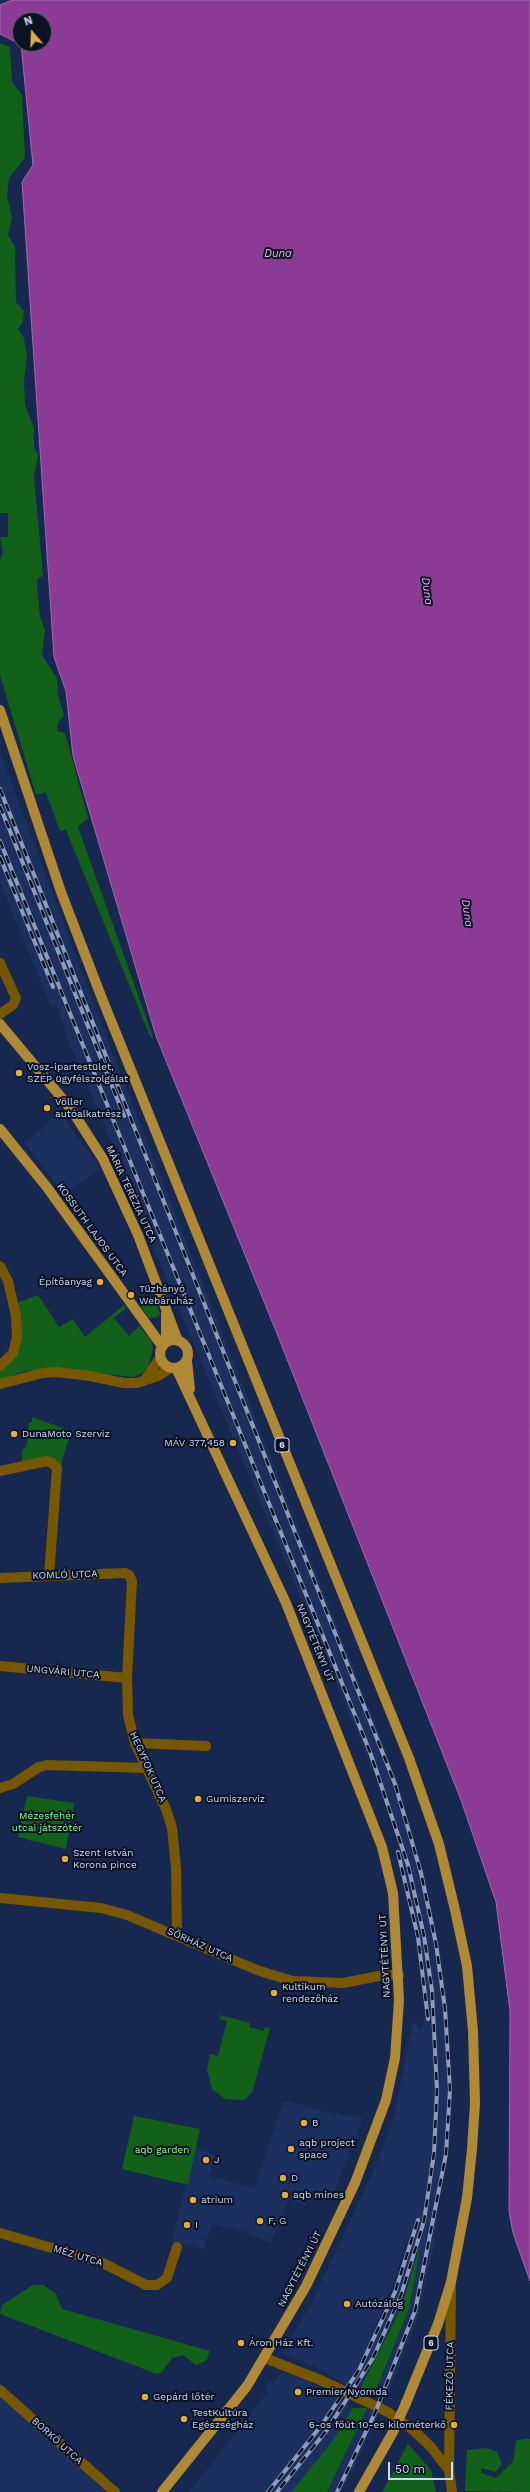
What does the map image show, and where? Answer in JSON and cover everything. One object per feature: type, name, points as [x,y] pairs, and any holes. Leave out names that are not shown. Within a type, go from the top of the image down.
[{"type":"main road","name":"6","points":[[0,710],[64,900],[409,1758],[439,1844],[467,1966],[473,2039],[475,2103],[472,2149],[466,2198],[451,2282],[438,2324],[406,2403],[393,2432],[359,2492]]},
{"type":"main road","name":"MÁRIA TERÉZIA UTCA","points":[[0,1024],[71,1109],[94,1142],[134,1227],[167,1308],[178,1341]]},
{"type":"main road","name":"KOSSUTH LAJOS UTCA","points":[[0,1129],[46,1186],[164,1345]]},
{"type":"main road","name":"MÁRIA TERÉZIA UTCA","points":[[164,1345],[167,1308]]},
{"type":"main road","points":[[178,1341],[187,1349],[186,1361],[173,1368],[160,1358],[164,1345],[178,1341]]},
{"type":"main road","name":"NAGYTÉTÉNYI ÚT","points":[[186,1361],[190,1395]]},
{"type":"main road","name":"NAGYTÉTÉNYI ÚT","points":[[162,2492],[236,2401],[265,2358],[306,2286],[355,2183],[375,2133],[386,2100],[394,2065],[398,2030],[399,1975],[392,1888],[382,1847],[369,1809],[277,1582],[220,1465],[190,1395],[173,1368]]},
{"type":"street","points":[[0,963],[16,998],[13,1005],[0,1014]]},
{"type":"street","points":[[0,1266],[8,1281],[17,1325],[16,1347],[9,1359],[0,1366]]},
{"type":"street","points":[[144,1381],[160,1358]]},
{"type":"street","points":[[0,1384],[43,1373],[56,1372],[90,1376],[124,1383],[144,1381],[173,1368]]},
{"type":"street","points":[[0,1471],[47,1461],[52,1463],[57,1468],[49,1576]]},
{"type":"street","name":"KOMLÓ UTCA","points":[[0,1578],[125,1573],[129,1575]]},
{"type":"street","name":"HEGYFOK UTCA","points":[[129,1575],[132,1581],[127,1678],[128,1715],[135,1743],[146,1768],[157,1787],[172,1828],[176,1867],[177,1934]]},
{"type":"street","name":"UNGVÁRI UTCA","points":[[0,1666],[127,1678]]},
{"type":"street","points":[[135,1743],[206,1746]]},
{"type":"street","points":[[0,1788],[12,1784],[39,1767],[146,1768]]},
{"type":"street","name":"SÖRHÁZ UTCA","points":[[0,1898],[101,1908],[127,1915],[177,1934],[257,1970],[292,1981],[343,1983],[384,1975],[399,1975]]},
{"type":"street","name":"MÉZ UTCA","points":[[0,2233],[101,2262],[146,2285],[157,2285],[167,2278],[177,2247]]},
{"type":"street","name":"FÉKEZŐ UTCA","points":[[451,2282],[448,2470],[452,2492]]},
{"type":"street","points":[[265,2358],[325,2382],[388,2412],[426,2442],[448,2470]]},
{"type":"street","name":"BORKŐ UTCA","points":[[0,2390],[115,2492]]},
{"type":"shaded area","points":[[0,752],[105,1034],[398,1782],[424,1873],[439,1944],[448,2009],[449,2080],[445,2153],[434,2246],[419,2313],[387,2397],[375,2392],[409,2309],[419,2247],[401,2308],[358,2393],[324,2371],[282,2353],[310,2306],[374,2170],[393,2120],[413,2021],[421,2030],[428,2008],[421,1943],[407,1874],[381,1789],[121,1171],[121,1165],[69,1042],[57,1005],[51,1007],[0,882]],"holes":[[[409,2237],[391,2301],[369,2339],[388,2294],[391,2292],[406,2241]]]},
{"type":"shaded area","points":[[60,1112],[100,1169],[64,1194],[25,1143]]},
{"type":"shaded area","points":[[283,2101],[305,2105],[305,2108],[363,2118],[330,2201],[311,2192],[305,2205],[289,2199],[271,2243],[237,2229],[212,2224],[204,2249],[172,2241],[186,2184],[122,2169],[134,2116],[200,2129],[196,2149],[215,2154],[209,2176],[255,2188]]},
{"type":"shaded area","points":[[282,2372],[309,2382],[353,2408],[331,2443],[291,2492],[189,2492],[269,2391],[265,2387],[269,2381],[273,2384]]},
{"type":"shaded area","points":[[0,2386],[116,2492],[0,2492]]},
{"type":"shaded area","points":[[367,2408],[379,2413],[350,2476],[341,2492],[327,2492]]},
{"type":"green space","points":[[0,43],[10,47],[12,82],[22,95],[25,158],[9,178],[7,196],[12,218],[8,235],[15,247],[16,302],[24,311],[23,321],[18,329],[24,338],[27,356],[24,381],[25,405],[34,428],[34,448],[38,455],[34,477],[43,576],[38,578],[37,585],[40,617],[45,630],[42,655],[57,678],[58,695],[64,715],[58,723],[57,731],[65,733],[88,818],[78,827],[154,1040],[150,1036],[66,830],[60,831],[46,792],[36,795],[0,675],[0,560],[3,553],[0,537],[8,537],[8,513],[0,513]]},
{"type":"green space","points":[[38,1295],[59,1327],[73,1319],[85,1337],[124,1305],[126,1308],[114,1318],[129,1336],[139,1326],[151,1340],[153,1349],[148,1367],[143,1373],[133,1377],[56,1368],[21,1372],[0,1380],[0,1370],[16,1356],[17,1303]]},
{"type":"green space","points":[[144,1296],[156,1300],[160,1314],[158,1317],[149,1318],[141,1307]]},
{"type":"green space","points":[[32,1417],[71,1431],[59,1471],[57,1461],[22,1462],[22,1450],[27,1446],[29,1423],[32,1422]]},
{"type":"green space","name":"Mézesfehér utcai játszótér","points":[[27,1796],[74,1803],[66,1849],[18,1837]]},
{"type":"green space","points":[[220,2015],[250,2023],[249,2027],[264,2031],[265,2027],[270,2028],[252,2093],[244,2100],[225,2099],[212,2089],[207,2070],[210,2054],[218,2056],[227,2021],[219,2019]]},
{"type":"green space","name":"aqb garden","points":[[134,2116],[200,2129],[188,2185],[122,2169]]},
{"type":"green space","points":[[421,2242],[409,2309],[375,2392],[358,2393],[401,2308]]},
{"type":"green space","points":[[33,2285],[43,2285],[56,2294],[62,2309],[210,2351],[206,2361],[196,2365],[183,2355],[172,2358],[162,2372],[157,2374],[0,2314],[2,2305]]},
{"type":"green space","points":[[353,2408],[367,2408],[327,2492],[291,2492],[331,2443]]},
{"type":"green space","points":[[530,2439],[530,2492],[465,2491],[467,2450],[486,2448],[497,2452],[502,2464],[496,2472],[481,2468],[481,2473],[496,2478],[513,2462],[516,2441]]},
{"type":"green space","points":[[408,2444],[431,2470],[436,2492],[382,2492]]},
{"type":"water","name":"Duna","points":[[12,0],[530,0],[530,2281],[513,2233],[509,2211],[510,2011],[496,1902],[461,1800],[278,1336],[156,1036],[73,756],[66,691],[54,657],[22,182],[33,165],[22,52],[52,52],[52,12],[12,12],[12,40],[0,34],[0,5]]},
{"type":"railway","points":[[0,789],[395,1784],[421,1873],[436,1944],[445,2009],[450,2090],[446,2154],[415,2311],[375,2413],[337,2492]]},
{"type":"railway","points":[[0,806],[124,1116]]},
{"type":"railway","points":[[0,841],[370,1752],[408,1865],[424,1936],[432,1991],[437,2090],[434,2153],[424,2221],[401,2295],[373,2358],[327,2430],[277,2492]]},
{"type":"railway","points":[[0,857],[53,987]]},
{"type":"railway","points":[[398,1852],[418,1937],[428,2019]]},
{"type":"railway","points":[[268,2492],[321,2426],[359,2370],[395,2292],[418,2220]]},
{"type":"place","name":"Vosz-ipartestület, SZÉP ügyfélszolgálat","points":[[19,1073]]},
{"type":"place","name":"Völler autóalkatrész","points":[[47,1108]]},
{"type":"place","name":"Építőanyag","points":[[100,1282]]},
{"type":"place","name":"Tűzhányó Webáruház","points":[[131,1295]]},
{"type":"place","name":"DunaMoto Szerviz","points":[[14,1434]]},
{"type":"place","name":"MÁV 377,458","points":[[233,1443]]},
{"type":"place","name":"Gumiszerviz","points":[[198,1799]]},
{"type":"place","name":"Szent István Korona pince","points":[[65,1859]]},
{"type":"place","name":"Kultikum rendezőház","points":[[274,1993]]},
{"type":"place","name":"B","points":[[304,2123]]},
{"type":"place","name":"aqb project space","points":[[291,2149]]},
{"type":"place","name":"J","points":[[206,2160]]},
{"type":"place","name":"D","points":[[283,2178]]},
{"type":"place","name":"aqb mines","points":[[285,2195]]},
{"type":"place","name":"atrium","points":[[193,2200]]},
{"type":"place","name":"F, G","points":[[260,2221]]},
{"type":"place","name":"I","points":[[187,2225]]},
{"type":"place","name":"Autózálog","points":[[347,2304]]},
{"type":"place","name":"Áron Ház Kft.","points":[[241,2343]]},
{"type":"place","name":"Premier Nyomda","points":[[298,2392]]},
{"type":"place","name":"Gepárd lőtér","points":[[145,2397]]},
{"type":"place","name":"TestKultúra Egészségház","points":[[184,2419]]},
{"type":"place","name":"6-os főút 10-es kilométerkő","points":[[454,2425]]}]
